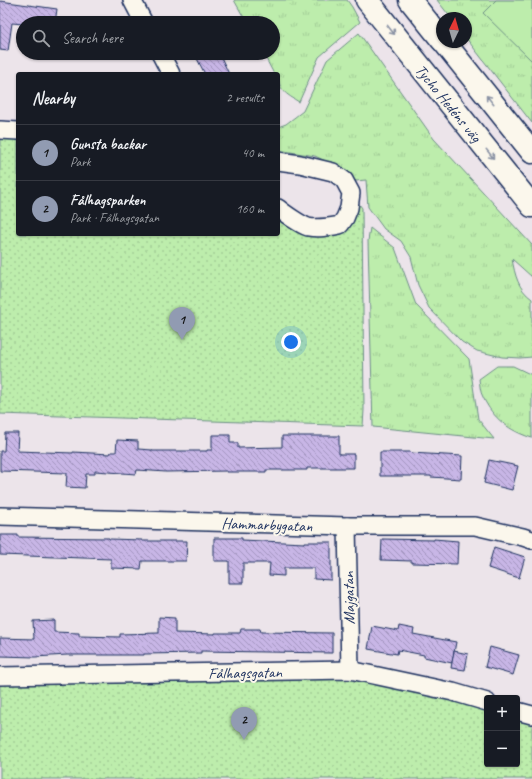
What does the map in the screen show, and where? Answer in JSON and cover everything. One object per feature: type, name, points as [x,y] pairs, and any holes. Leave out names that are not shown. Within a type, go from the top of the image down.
[{"type":"main road","name":"Tycho Hedéns väg","points":[[367,0],[532,206]]},
{"type":"main road","points":[[410,0],[436,32]]},
{"type":"main road","points":[[449,48],[532,152]]},
{"type":"street","points":[[132,0],[140,16]]},
{"type":"street","points":[[164,60],[170,72]]},
{"type":"street","points":[[0,130],[16,131]]},
{"type":"street","points":[[280,161],[300,164],[332,172],[344,180],[350,193],[349,208],[340,225],[323,228],[306,227],[280,210]]},
{"type":"street","name":"Hammarbygatan","points":[[0,516],[347,526],[475,526],[532,540]]},
{"type":"street","name":"Majgatan","points":[[347,526],[350,670]]},
{"type":"street","name":"Fålhagsgatan","points":[[0,676],[350,670],[453,692],[484,701]]},
{"type":"street","points":[[520,712],[532,715]]},
{"type":"green space","points":[[234,0],[347,0],[360,22],[319,57],[299,102],[281,88],[280,72],[273,72],[267,60],[280,60],[280,16],[243,16]]},
{"type":"green space","points":[[437,0],[532,0],[532,123],[472,46],[472,12],[446,12]]},
{"type":"green space","points":[[496,0],[532,0],[532,61],[483,13]]},
{"type":"green space","points":[[359,33],[434,139],[532,245],[532,277],[512,259],[520,286],[532,299],[532,357],[502,357],[477,351],[462,342],[429,308],[418,285],[411,257],[401,241],[384,229],[368,207],[366,180],[356,181],[342,169],[315,156],[280,150],[280,126],[286,124],[303,111],[327,60]]},
{"type":"green space","points":[[0,130],[16,131],[16,236],[280,236],[280,209],[306,227],[340,225],[351,193],[362,208],[363,426],[0,414]]},
{"type":"green space","points":[[370,228],[395,248],[416,305],[469,359],[478,419],[494,439],[373,427],[368,241]]},
{"type":"green space","points":[[497,366],[513,366],[532,375],[532,438],[509,428],[497,418],[487,405],[482,395],[479,379]]},
{"type":"green space","points":[[350,670],[484,701],[484,767],[520,767],[520,712],[532,715],[532,779],[0,779],[0,676]]},
{"type":"building","points":[[0,1],[57,9],[56,16],[16,16],[16,23],[12,23],[8,51],[0,50]]},
{"type":"building","points":[[198,60],[222,60],[228,72],[204,72]]},
{"type":"building","points":[[5,433],[18,433],[17,451],[110,454],[111,452],[116,452],[117,440],[138,441],[138,449],[152,451],[207,451],[212,450],[212,435],[230,435],[230,443],[238,443],[238,448],[282,447],[282,436],[339,436],[339,454],[354,454],[354,468],[307,468],[307,470],[266,470],[266,472],[166,472],[137,470],[136,474],[95,471],[95,474],[86,474],[85,488],[66,487],[67,473],[0,471],[0,451],[4,451]]},
{"type":"building","points":[[380,452],[411,452],[462,456],[461,479],[431,476],[380,476]]},
{"type":"building","points":[[489,460],[518,466],[512,490],[484,483]]},
{"type":"building","points":[[0,535],[18,535],[18,537],[109,538],[142,541],[187,541],[186,561],[142,561],[141,569],[111,568],[111,559],[0,555]]},
{"type":"building","points":[[214,538],[242,538],[242,540],[304,543],[331,542],[331,580],[314,579],[314,568],[284,568],[284,576],[269,575],[270,563],[243,563],[243,583],[229,583],[229,561],[214,561]]},
{"type":"building","points":[[382,539],[434,539],[458,541],[457,564],[412,563],[412,561],[381,560]]},
{"type":"building","points":[[494,547],[525,557],[519,578],[488,568]]},
{"type":"building","points":[[159,617],[175,618],[175,633],[240,633],[241,629],[260,629],[261,632],[332,633],[332,653],[201,651],[201,653],[144,655],[67,655],[35,657],[0,656],[0,638],[34,639],[33,621],[54,620],[54,632],[79,633],[79,636],[120,637],[120,634],[159,633]]},
{"type":"building","points":[[372,626],[398,631],[399,626],[414,629],[413,634],[456,642],[452,663],[424,657],[424,655],[398,650],[397,654],[368,649]]},
{"type":"building","points":[[490,647],[519,655],[513,675],[485,667]]},
{"type":"building","points":[[454,651],[468,654],[465,670],[451,668]]},
{"type":"place","name":"Gunsta backar","points":[[182,340]]},
{"type":"place","name":"Fålhagsparken","points":[[244,740]]}]
